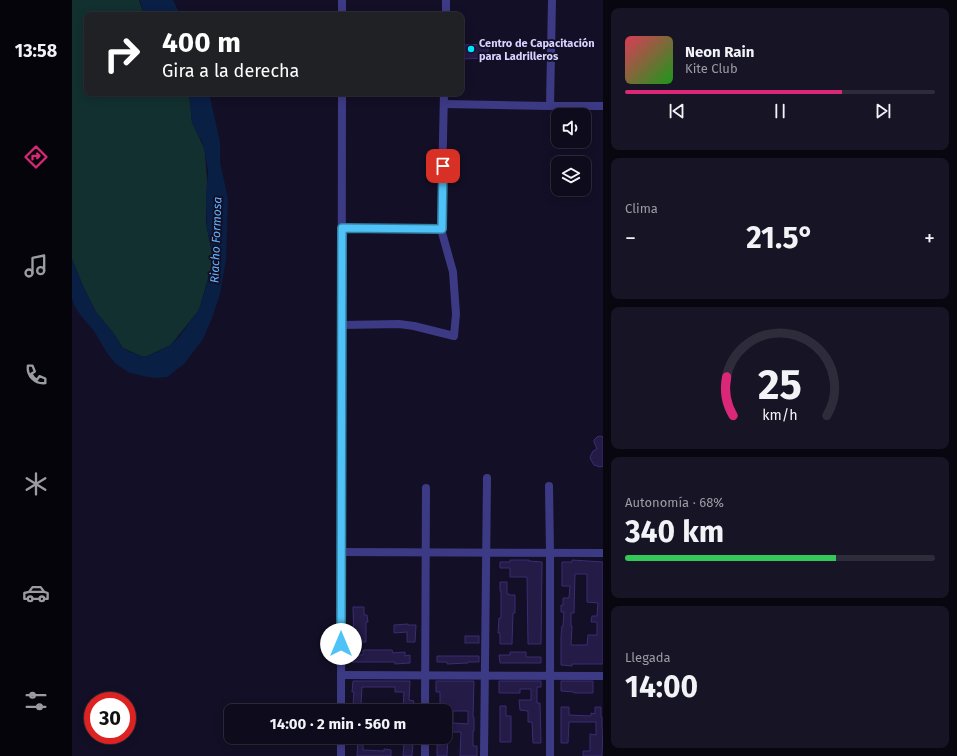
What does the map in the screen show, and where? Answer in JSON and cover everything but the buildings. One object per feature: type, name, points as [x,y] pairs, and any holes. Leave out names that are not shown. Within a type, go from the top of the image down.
[{"type":"street","points":[[342,0],[342,12]]},
{"type":"street","points":[[446,0],[446,12]]},
{"type":"street","points":[[550,106],[552,0]]},
{"type":"street","points":[[341,704],[342,96]]},
{"type":"street","points":[[342,325],[399,324],[414,326],[454,336],[456,314],[453,272],[442,229],[444,96]]},
{"type":"street","points":[[444,104],[603,106]]},
{"type":"street","points":[[342,228],[442,229]]},
{"type":"street","points":[[484,756],[487,478]]},
{"type":"street","points":[[549,486],[550,756]]},
{"type":"street","points":[[425,704],[426,488]]},
{"type":"street","points":[[341,552],[603,553]]},
{"type":"street","points":[[341,675],[603,676]]},
{"type":"street","points":[[341,744],[341,756]]},
{"type":"street","points":[[425,744],[425,756]]},
{"type":"green space","points":[[72,0],[139,0],[143,12],[84,12],[84,96],[189,96],[192,122],[204,148],[205,154],[207,180],[206,222],[212,253],[211,268],[199,310],[169,346],[147,356],[141,356],[123,348],[96,312],[72,259]]},
{"type":"water","points":[[140,0],[173,0],[178,12],[143,12]]},
{"type":"water","name":"Riacho Formosa","points":[[189,96],[210,96],[220,142],[220,162],[228,199],[226,260],[220,294],[203,339],[184,364],[167,377],[154,378],[130,373],[115,363],[107,353],[94,331],[75,307],[72,299],[72,259],[96,312],[113,332],[123,348],[141,356],[147,356],[169,346],[179,337],[199,310],[211,268],[212,253],[207,229],[206,196],[208,172],[202,141],[198,136],[192,122]]},
{"type":"place","name":"Centro de Capacitación para Ladrilleros","points":[[471,49]]},
{"type":"route","points":[[341,644],[342,228],[442,229],[443,166]]}]
